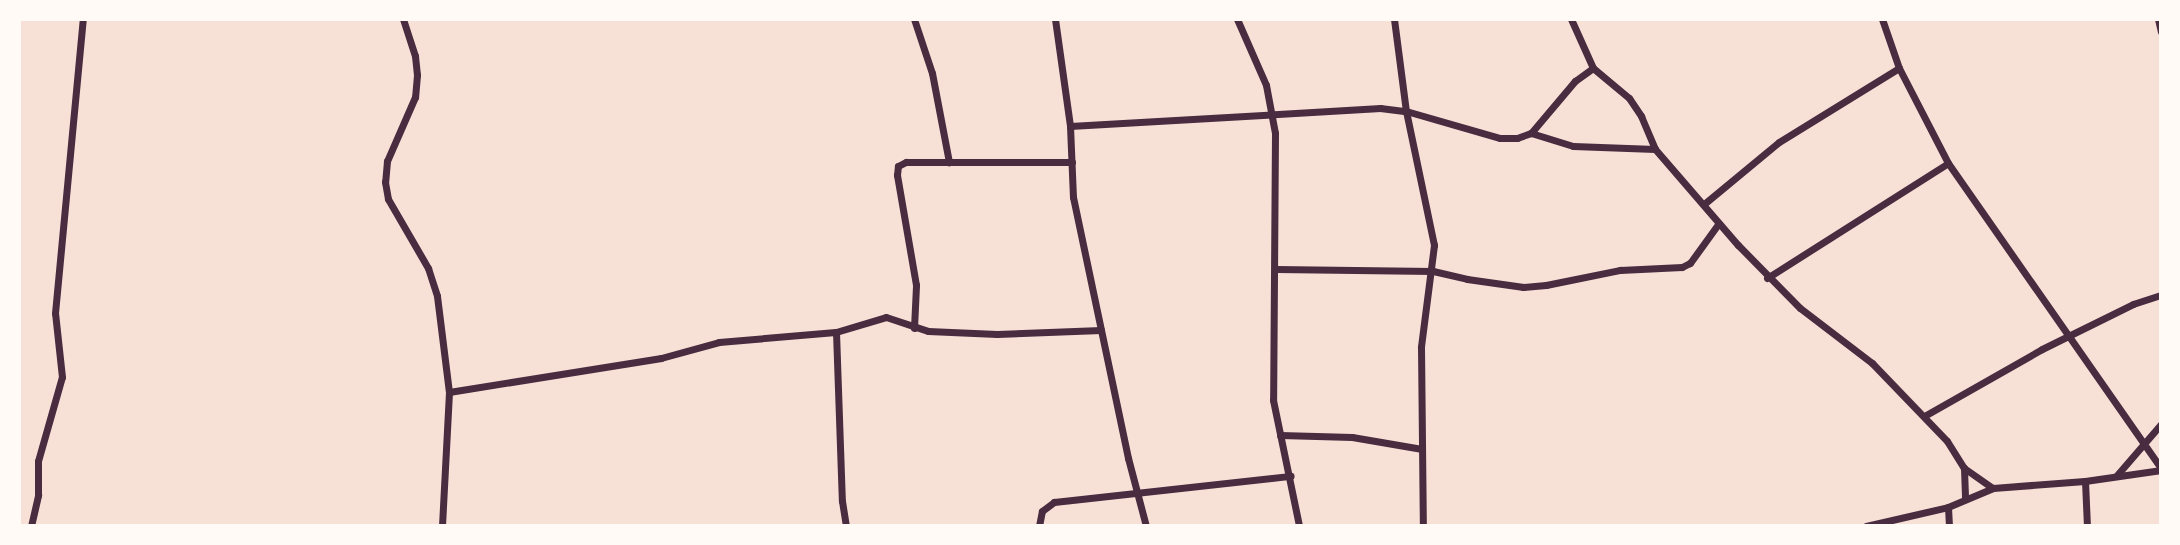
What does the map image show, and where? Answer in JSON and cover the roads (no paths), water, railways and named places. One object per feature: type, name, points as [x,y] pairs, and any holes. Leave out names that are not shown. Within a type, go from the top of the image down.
[{"type":"street","points":[[31,526],[38,495],[38,461],[62,377],[55,313],[83,19]]},
{"type":"street","points":[[403,19],[415,56],[415,97],[387,161],[385,182],[388,199],[434,282],[449,392],[442,526]]},
{"type":"street","points":[[914,19],[932,73],[949,162]]},
{"type":"street","points":[[1055,19],[1070,126],[1073,197],[1146,526]]},
{"type":"street","points":[[1237,19],[1258,60],[1273,116],[1276,269],[1273,400],[1299,526]]},
{"type":"street","points":[[1394,19],[1406,111],[1421,191],[1433,233],[1433,271],[1421,346],[1423,526]]},
{"type":"street","points":[[1571,19],[1592,68],[1629,98],[1641,116],[1655,149],[1767,278],[1800,308],[1872,363],[1926,415],[1948,441],[1964,468],[1993,488]]},
{"type":"street","points":[[1866,526],[1948,507],[1993,488],[2085,481],[2161,469],[1948,163],[1899,68],[1882,19]]},
{"type":"street","points":[[2158,19],[2161,33]]},
{"type":"street","points":[[1070,126],[1273,116],[1359,107],[1406,111],[1500,138],[1517,138],[1531,133],[1575,81],[1592,68]]},
{"type":"street","points":[[1704,204],[1779,142],[1899,68]]},
{"type":"street","points":[[1531,133],[1573,146],[1655,149]]},
{"type":"street","points":[[914,328],[916,285],[898,184],[898,166],[906,162],[1072,162]]},
{"type":"street","points":[[1767,278],[1948,163]]},
{"type":"street","points":[[1276,269],[1433,271],[1523,287],[1630,269],[1682,267],[1690,263],[1719,223]]},
{"type":"street","points":[[1926,415],[2067,337],[2133,304],[2161,295]]},
{"type":"street","points":[[449,392],[662,358],[719,342],[836,332],[886,317],[901,320],[914,328],[997,334],[1101,330]]},
{"type":"street","points":[[836,332],[842,501],[846,526]]},
{"type":"street","points":[[2117,475],[2161,424]]},
{"type":"street","points":[[1280,435],[1352,437],[1422,449]]},
{"type":"street","points":[[1964,468],[1965,499]]},
{"type":"street","points":[[1039,526],[1042,511],[1054,502],[1291,477]]},
{"type":"street","points":[[2085,481],[2087,526]]},
{"type":"street","points":[[1948,507],[1950,526]]}]
